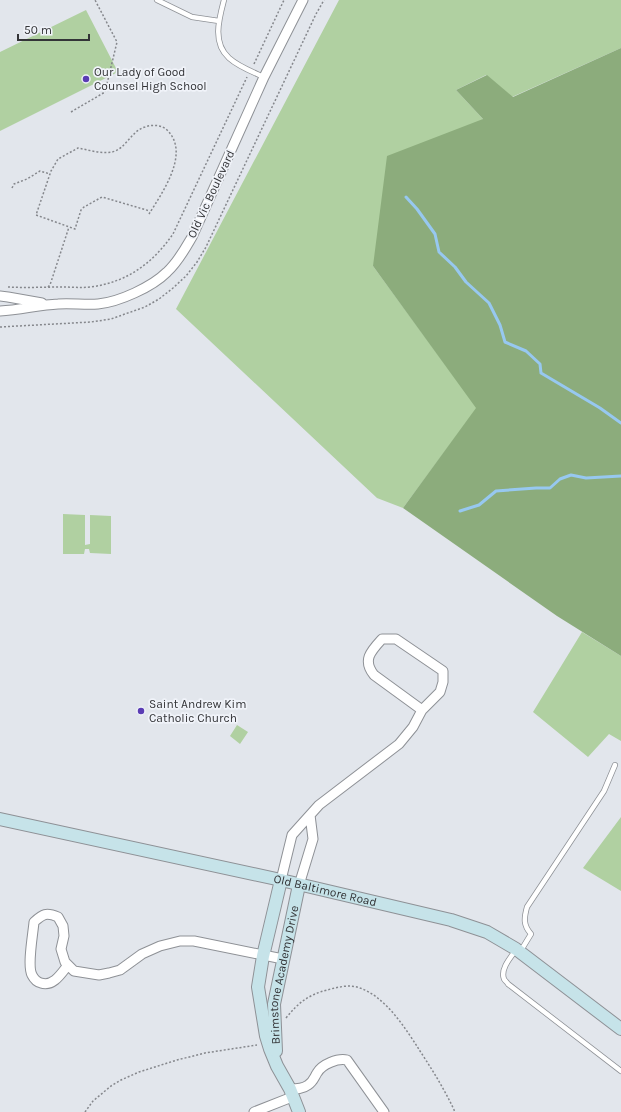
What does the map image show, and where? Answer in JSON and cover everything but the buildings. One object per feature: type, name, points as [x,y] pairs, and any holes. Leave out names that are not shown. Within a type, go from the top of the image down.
[{"type":"street","name":"Old Vic Boulevard","points":[[0,311],[59,304],[100,304],[136,293],[167,272],[182,254],[192,237],[264,78],[303,0]]},
{"type":"street","name":"Old Vic Boulevard","points":[[0,296],[50,305]]},
{"type":"street","points":[[281,880],[292,835],[319,805],[399,744],[413,727],[422,710],[440,692],[443,682],[443,671],[396,639],[382,639],[373,648],[369,655],[369,669],[374,675],[422,710]]},
{"type":"street","points":[[298,885],[313,839],[310,815]]},
{"type":"street","name":"Old Baltimore Road","points":[[0,819],[281,880],[452,920],[487,932],[518,951],[621,1029]]},
{"type":"street","name":"Brimstone Academy Drive","points":[[281,880],[263,956],[258,987],[259,1000],[270,1049],[299,1112]]},
{"type":"street","name":"Brimstone Academy Drive","points":[[277,1066],[274,1004],[298,885]]},
{"type":"street","points":[[68,965],[58,978],[52,983],[46,985],[37,982],[32,976],[30,968],[34,922],[41,916],[49,913],[58,917],[63,926],[64,936],[61,949],[65,962],[68,965],[74,971],[99,975],[120,970],[142,954],[160,946],[180,941],[194,941],[283,959]]},
{"type":"street","points":[[254,1112],[300,1088],[306,1087],[312,1082],[320,1068],[343,1059],[347,1060],[384,1112]]},
{"type":"lane","points":[[157,0],[192,16],[219,21]]},
{"type":"lane","points":[[224,0],[219,21],[218,34],[223,51],[229,59],[264,78]]},
{"type":"lane","points":[[616,765],[604,792],[527,907],[524,915],[526,928],[531,934],[506,964],[503,972],[504,978],[508,984],[621,1071]]},
{"type":"path","points":[[71,112],[105,92],[117,42],[95,0]]},
{"type":"path","points":[[7,287],[91,287],[118,280],[137,271],[148,264],[158,254],[173,234],[284,0]]},
{"type":"path","points":[[154,125],[161,126],[166,129],[172,135],[177,149],[172,173],[149,212],[102,197],[81,210],[75,229],[36,215],[50,174],[58,159],[78,148],[104,153],[113,152],[122,147],[137,131],[143,127],[154,125]]},
{"type":"path","points":[[12,188],[14,184],[27,179],[40,171],[50,174]]},
{"type":"path","points":[[48,287],[69,227]]},
{"type":"green space","points":[[339,0],[621,0],[621,48],[512,97],[486,75],[456,90],[483,119],[373,266],[477,408],[403,508],[377,498],[176,309]]},
{"type":"green space","points":[[86,10],[118,72],[0,131],[0,52]]},
{"type":"green space","points":[[621,48],[621,656],[557,616],[403,508],[476,408],[373,266],[387,156],[483,119],[456,90],[487,75],[513,97]]},
{"type":"green space","points":[[63,514],[85,515],[85,545],[90,544],[90,515],[111,516],[111,554],[90,553],[89,549],[85,549],[84,554],[63,554]]},
{"type":"green space","points":[[582,632],[621,656],[621,741],[609,734],[588,757],[533,712]]},
{"type":"green space","points":[[237,725],[248,732],[240,744],[230,736]]},
{"type":"green space","points":[[621,817],[621,891],[583,868]]},
{"type":"waterway","points":[[406,197],[417,209],[435,234],[439,252],[455,267],[466,282],[489,303],[500,325],[505,342],[526,351],[540,364],[541,373],[600,408],[621,423]]},
{"type":"waterway","points":[[460,511],[479,505],[496,491],[550,488],[560,479],[571,475],[586,478],[621,476]]},
{"type":"place","name":"Our Lady of Good Counsel High School","points":[[86,79]]},
{"type":"place","name":"Saint Andrew Kim Catholic Church","points":[[141,711]]}]
